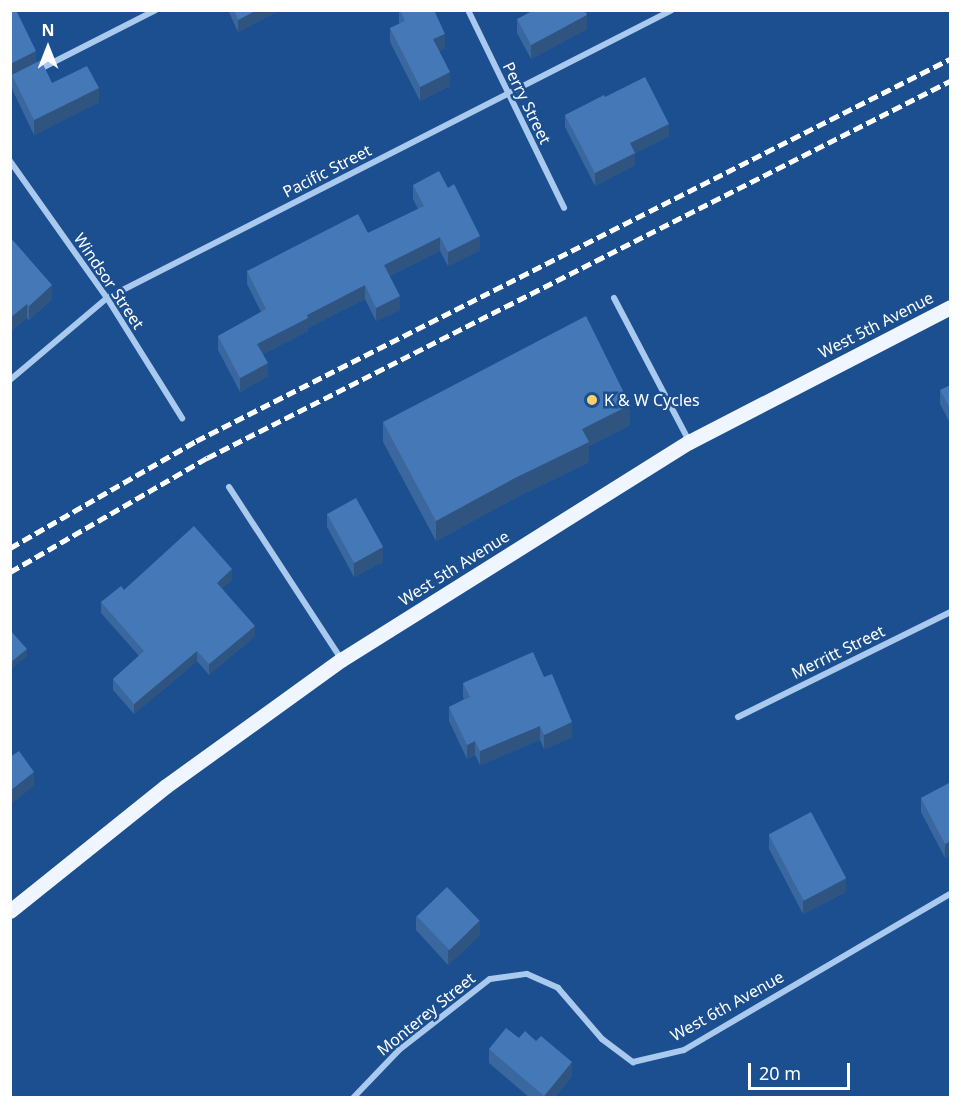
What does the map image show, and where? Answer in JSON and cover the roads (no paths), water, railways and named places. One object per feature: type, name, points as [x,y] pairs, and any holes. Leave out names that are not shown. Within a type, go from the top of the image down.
[{"type":"main road","name":"West 5th Avenue","points":[[10,911],[166,786],[341,660],[689,442],[951,307]]},
{"type":"street","points":[[31,73],[156,10]]},
{"type":"street","name":"Perry Street","points":[[468,10],[564,208]]},
{"type":"street","name":"Pacific Street","points":[[10,380],[107,298],[672,10]]},
{"type":"street","name":"Windsor Street","points":[[10,161],[107,298],[182,418]]},
{"type":"street","points":[[614,298],[689,442]]},
{"type":"street","points":[[229,487],[341,660]]},
{"type":"street","name":"Merritt Street","points":[[738,717],[951,612]]},
{"type":"street","name":"West 6th Avenue","points":[[527,974],[558,988],[602,1039],[633,1062],[684,1050],[951,894]]},
{"type":"street","name":"Monterey Street","points":[[353,1098],[399,1050],[490,979],[527,974]]},
{"type":"railway","points":[[10,548],[196,441],[950,59]]},
{"type":"railway","points":[[10,572],[207,458],[950,81]]},
{"type":"place","name":"K & W Cycles","points":[[592,400]]}]
